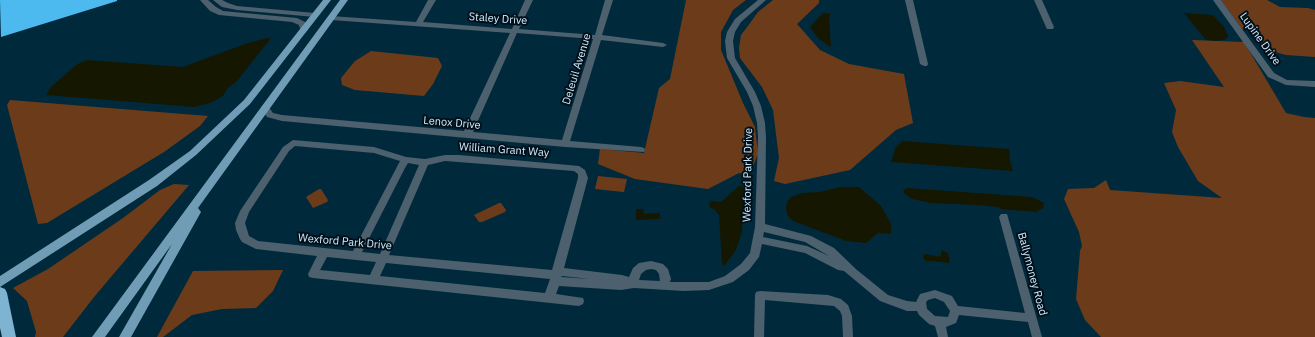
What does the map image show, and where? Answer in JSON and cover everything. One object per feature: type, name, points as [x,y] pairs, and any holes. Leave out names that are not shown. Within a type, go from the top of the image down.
[{"type":"highway","points":[[0,293],[9,337]]},
{"type":"main road","points":[[0,282],[153,184],[193,153],[247,102],[327,0]]},
{"type":"main road","points":[[331,18],[327,13],[327,9],[333,0]]},
{"type":"main road","points":[[98,337],[344,0]]},
{"type":"main road","points":[[296,65],[300,53],[319,24],[319,20],[315,15]]},
{"type":"main road","points":[[125,337],[220,169]]},
{"type":"street","points":[[204,0],[213,9],[222,13],[294,20],[302,24],[304,30]]},
{"type":"street","points":[[217,0],[225,5],[237,8],[315,15]]},
{"type":"street","points":[[418,24],[432,0]]},
{"type":"street","points":[[468,135],[528,0]]},
{"type":"street","name":"Deleuil Avenue","points":[[565,144],[609,0]]},
{"type":"street","name":"Wexford Park Drive","points":[[293,143],[286,149],[245,211],[240,223],[245,239],[256,244],[286,249],[556,275],[621,286],[634,284],[684,287],[709,286],[729,279],[745,267],[755,254],[759,240],[762,137],[761,123],[757,106],[731,58],[729,50],[731,32],[738,21],[753,4],[762,0]]},
{"type":"street","points":[[909,0],[924,64]]},
{"type":"street","points":[[1038,0],[1050,27]]},
{"type":"street","name":"Lupine Drive","points":[[1218,0],[1271,74],[1286,82],[1315,84]]},
{"type":"street","name":"Staley Drive","points":[[331,18],[598,37],[663,45]]},
{"type":"street","name":"Lenox Drive","points":[[265,108],[270,115],[282,118],[641,150]]},
{"type":"street","name":"William Grant Way","points":[[293,143],[374,150],[406,160],[425,162],[445,158],[459,158],[576,168],[582,172],[583,178],[549,298]]},
{"type":"street","points":[[356,255],[401,166],[406,160]]},
{"type":"street","points":[[373,280],[425,162]]},
{"type":"street","name":"Ballymoney Road","points":[[1004,217],[1037,337]]},
{"type":"street","points":[[760,227],[808,239],[830,251],[853,273],[884,298],[907,306],[921,307]]},
{"type":"street","points":[[759,240],[807,250],[830,260],[853,273]]},
{"type":"street","points":[[324,252],[313,274],[579,301]]},
{"type":"street","points":[[634,284],[634,277],[637,271],[643,266],[651,265],[659,267],[664,272],[666,279],[664,286]]},
{"type":"street","points":[[935,294],[948,300],[955,310],[952,320],[940,323],[927,317],[921,307],[921,301],[924,297],[935,294]]},
{"type":"street","points":[[759,337],[760,295],[838,302],[844,308],[847,316],[848,337]]},
{"type":"street","points":[[955,310],[1032,318]]},
{"type":"street","points":[[940,323],[943,337]]},
{"type":"shaded area","points":[[686,0],[746,0],[733,10],[721,32],[721,50],[743,103],[755,127],[758,154],[749,175],[739,173],[708,189],[635,179],[598,164],[600,149],[644,153],[659,88],[670,79]]},
{"type":"shaded area","points":[[773,0],[819,0],[819,3],[797,24],[820,50],[849,64],[904,74],[913,123],[896,130],[850,170],[785,184],[774,181],[779,158],[773,110],[762,87],[740,58],[739,48],[741,35],[758,12]]},
{"type":"shaded area","points":[[1221,0],[1267,0],[1280,7],[1308,8],[1315,10],[1315,57],[1286,55],[1268,50],[1248,30],[1242,29]]},
{"type":"shaded area","points":[[823,13],[831,14],[829,19],[831,47],[819,39],[810,27]]},
{"type":"shaded area","points":[[1184,13],[1213,15],[1224,27],[1228,36],[1226,39],[1217,41],[1206,40]]},
{"type":"shaded area","points":[[271,38],[237,81],[227,89],[223,96],[210,103],[194,107],[46,95],[51,87],[76,65],[86,60],[183,67],[245,44]]},
{"type":"shaded area","points":[[1192,40],[1244,42],[1286,113],[1315,118],[1315,337],[1101,337],[1085,320],[1076,299],[1080,251],[1082,246],[1079,232],[1064,199],[1068,189],[1094,188],[1106,180],[1110,190],[1222,198],[1198,181],[1178,147],[1172,132],[1176,110],[1164,83],[1180,81],[1224,87]]},
{"type":"shaded area","points":[[371,51],[438,58],[442,66],[433,84],[424,96],[355,90],[342,85],[341,78],[355,61]]},
{"type":"shaded area","points":[[10,100],[208,116],[200,126],[164,152],[47,223],[38,224],[7,105]]},
{"type":"shaded area","points":[[902,141],[1009,149],[1013,171],[891,162],[896,147]]},
{"type":"shaded area","points":[[598,176],[627,179],[624,192],[595,189]]},
{"type":"shaded area","points":[[174,184],[189,185],[94,297],[63,337],[35,337],[36,332],[27,301],[13,288],[48,269],[123,218],[160,190]]},
{"type":"shaded area","points":[[739,186],[742,186],[744,190],[742,232],[736,250],[724,266],[722,264],[719,215],[714,209],[710,208],[709,204],[711,201],[721,202]]},
{"type":"shaded area","points":[[841,187],[859,187],[881,206],[891,224],[891,234],[878,233],[866,243],[846,241],[793,221],[787,215],[787,202],[791,197],[802,193],[820,192]]},
{"type":"shaded area","points":[[907,188],[1032,197],[1044,203],[1043,208],[1036,212],[977,205],[931,203],[912,199],[903,191]]},
{"type":"shaded area","points":[[321,189],[328,200],[327,202],[313,208],[306,197]]},
{"type":"shaded area","points":[[501,203],[506,210],[505,212],[482,222],[479,222],[474,215]]},
{"type":"shaded area","points":[[637,209],[643,209],[644,214],[659,213],[661,217],[659,219],[638,220],[636,219]]},
{"type":"shaded area","points":[[942,250],[948,253],[950,262],[926,261],[924,259],[923,256],[925,254],[940,257]]},
{"type":"shaded area","points":[[283,270],[273,291],[256,308],[222,309],[192,315],[163,337],[157,337],[193,271]]},
{"type":"building","points":[[0,0],[117,0],[117,1],[1,37]]}]
